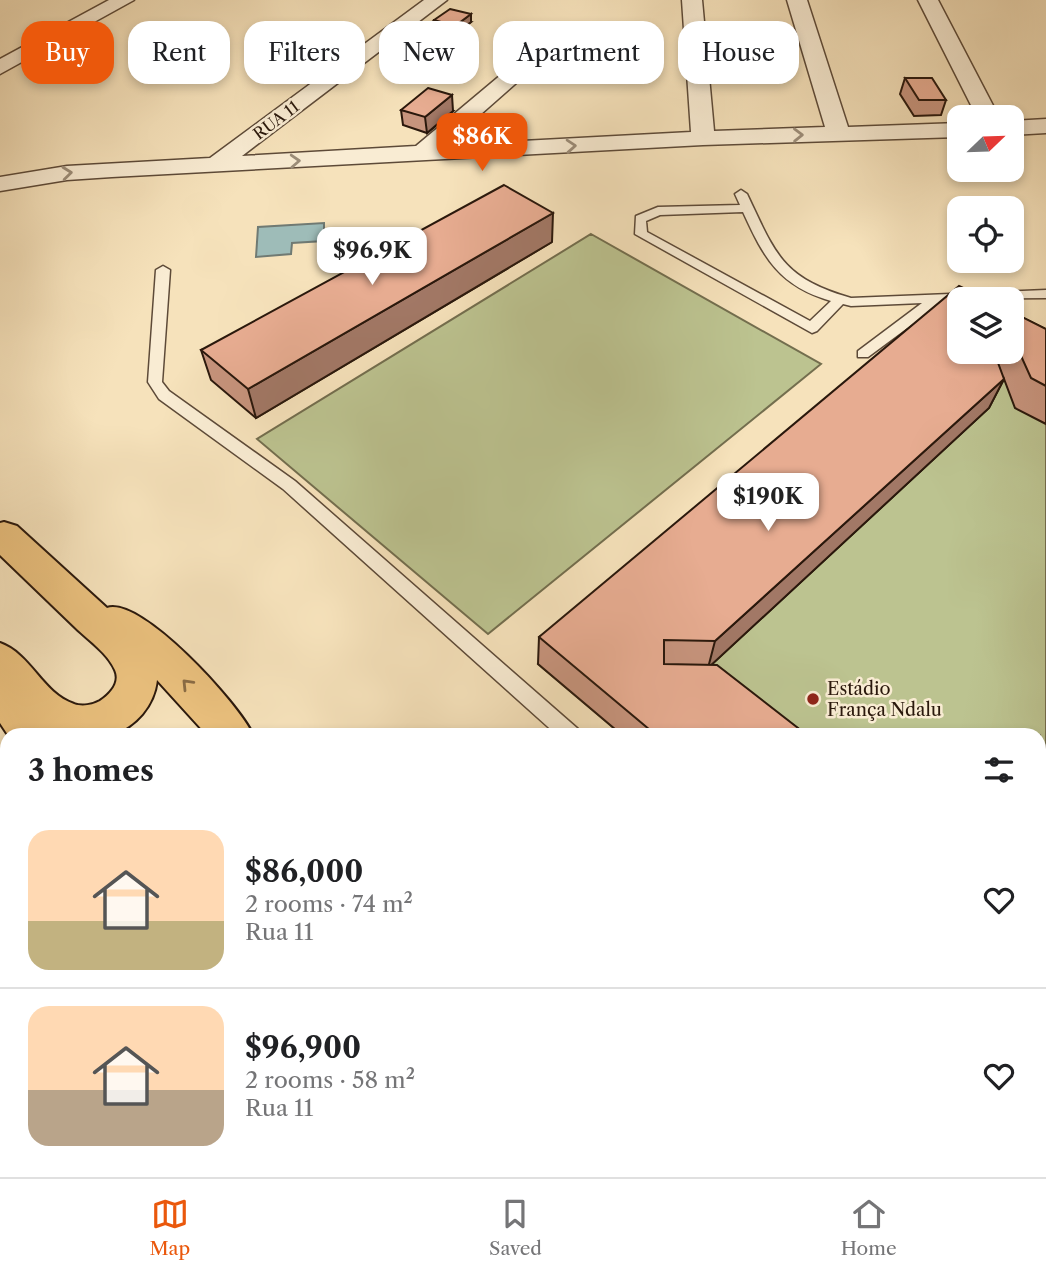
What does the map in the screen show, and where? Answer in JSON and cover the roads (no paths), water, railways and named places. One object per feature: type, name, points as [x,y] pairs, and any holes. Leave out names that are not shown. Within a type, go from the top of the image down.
[{"type":"main road","points":[[0,660],[41,705],[76,723],[96,722],[117,713],[133,696],[137,676],[129,657],[115,640],[2,534]]},
{"type":"main road","points":[[2,534],[158,653],[227,728]]},
{"type":"main road","points":[[0,688],[27,728]]},
{"type":"street","points":[[0,68],[124,0]]},
{"type":"street","name":"RUA 11","points":[[215,164],[437,0]]},
{"type":"street","points":[[692,0],[703,138]]},
{"type":"street","points":[[797,0],[839,134]]},
{"type":"street","points":[[928,0],[982,105]]},
{"type":"street","points":[[420,155],[505,84]]},
{"type":"street","points":[[1024,127],[1046,126]]},
{"type":"street","points":[[0,184],[67,173],[215,164],[703,138],[947,130]]},
{"type":"lane","points":[[741,194],[776,267],[795,283],[840,299],[850,302],[1046,294]]},
{"type":"lane","points":[[748,208],[658,211],[640,219],[641,234],[812,328],[840,299]]},
{"type":"lane","points":[[163,270],[155,382],[164,395],[289,485],[563,728]]},
{"type":"lane","points":[[938,298],[947,303]]},
{"type":"lane","points":[[863,354],[938,298]]},
{"type":"water","points":[[324,223],[324,241],[292,243],[291,254],[256,257],[258,227]]},
{"type":"place","name":"Estádio França Ndalu","points":[[813,699]]}]
